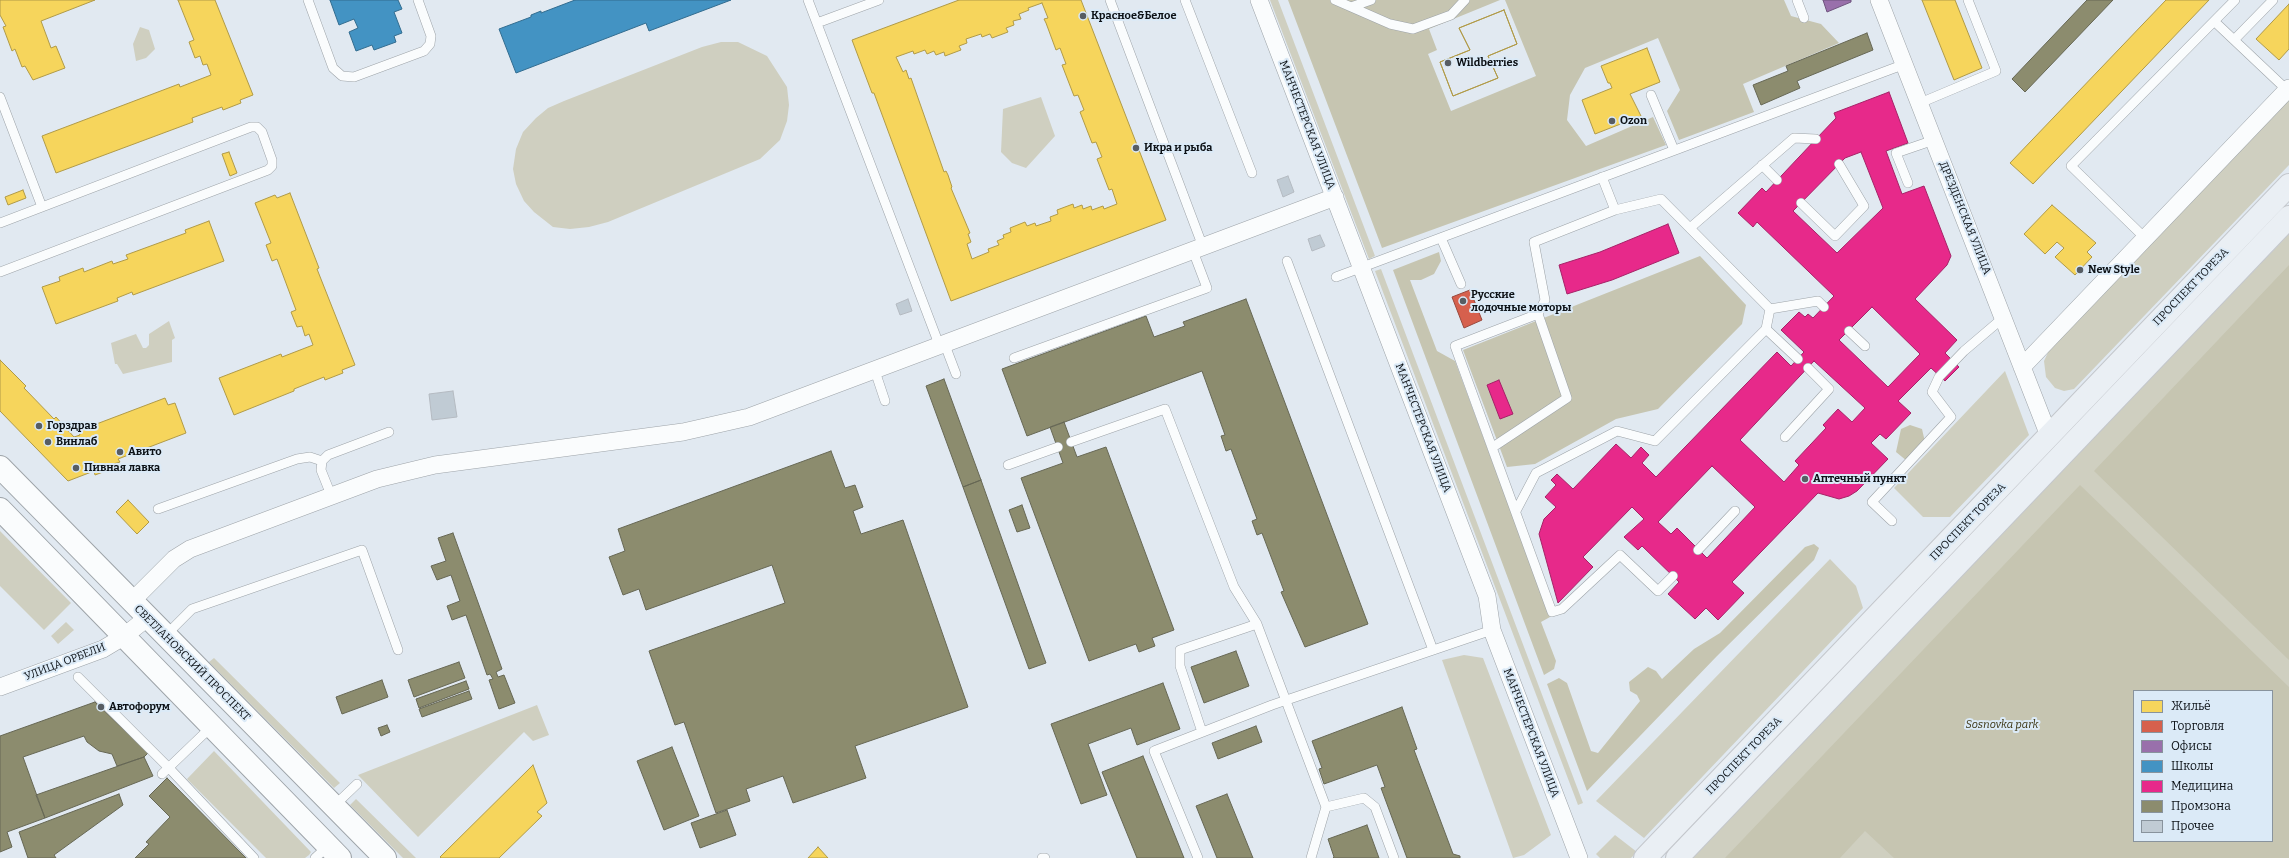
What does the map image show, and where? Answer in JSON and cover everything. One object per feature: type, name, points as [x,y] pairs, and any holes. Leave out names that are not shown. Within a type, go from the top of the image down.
[{"type":"main road","name":"ПРОСПЕКТ ТОРЕЗА","points":[[1646,858],[2289,185]]},
{"type":"main road","name":"ПРОСПЕКТ ТОРЕЗА","points":[[1677,858],[2289,217]]},
{"type":"main road","name":"СВЕТЛАНОВСКИЙ ПРОСПЕКТ","points":[[0,467],[131,602],[385,858]]},
{"type":"main road","points":[[0,509],[210,727],[328,854]]},
{"type":"street","name":"МАНЧЕСТЕРСКАЯ УЛИЦА","points":[[1259,0],[1487,596],[1492,630],[1579,858]]},
{"type":"street","name":"ДРЕЗДЕНСКАЯ УЛИЦА","points":[[1879,0],[2004,317],[2049,436]]},
{"type":"street","points":[[2022,367],[2288,89]]},
{"type":"street","points":[[131,602],[174,559],[190,549],[330,495],[377,479],[434,465],[683,432],[714,426],[777,408],[1335,198]]},
{"type":"street","name":"УЛИЦА ОРБЕЛИ","points":[[0,687],[103,649],[123,637],[147,618]]},
{"type":"lane","points":[[308,0],[333,68],[342,76],[354,77],[424,51],[430,44],[431,36],[418,0]]},
{"type":"lane","points":[[808,0],[942,346],[956,374]]},
{"type":"lane","points":[[817,23],[879,0]]},
{"type":"lane","points":[[1014,358],[1207,288],[1198,249],[1110,0]]},
{"type":"lane","points":[[1184,0],[1252,173]]},
{"type":"lane","points":[[1335,0],[1390,24],[1413,29],[1451,15],[1464,0]]},
{"type":"lane","points":[[1351,7],[1371,0]]},
{"type":"lane","points":[[1797,0],[1804,18]]},
{"type":"lane","points":[[1920,103],[1996,71],[1968,0]]},
{"type":"lane","points":[[2145,238],[2071,166],[2215,22],[2235,0]]},
{"type":"lane","points":[[2234,40],[2273,0]]},
{"type":"lane","points":[[2215,22],[2288,89]]},
{"type":"lane","points":[[1336,277],[1905,64]]},
{"type":"lane","points":[[1651,95],[1674,150]]},
{"type":"lane","points":[[0,97],[42,207]]},
{"type":"lane","points":[[0,222],[251,127],[257,127],[262,132],[272,160],[272,166],[268,170],[0,272]]},
{"type":"lane","points":[[1690,228],[1794,138],[1816,139]]},
{"type":"lane","points":[[1908,183],[1896,153],[1934,140]]},
{"type":"lane","points":[[1801,203],[1835,236],[1864,206],[1839,164]]},
{"type":"lane","points":[[1762,165],[1777,180]]},
{"type":"lane","points":[[1602,178],[1615,210]]},
{"type":"lane","points":[[1673,576],[1658,591],[1620,555],[1562,609],[1552,612],[1455,346],[1538,314],[1545,300],[1534,242],[1615,210],[1662,199],[1770,309]]},
{"type":"lane","points":[[1441,238],[1461,284]]},
{"type":"lane","points":[[1287,261],[1433,650]]},
{"type":"lane","points":[[1770,309],[1818,301],[1824,306]]},
{"type":"lane","points":[[1516,511],[1536,473],[1617,431],[1654,441],[1766,329],[1770,309]]},
{"type":"lane","points":[[1493,447],[1567,398],[1538,314]]},
{"type":"lane","points":[[1892,521],[1872,502],[1951,418],[1932,392],[1939,377],[1964,351],[2004,317]]},
{"type":"lane","points":[[1766,329],[1798,359]]},
{"type":"lane","points":[[1849,331],[1865,346]]},
{"type":"lane","points":[[1785,436],[1829,389],[1808,368]]},
{"type":"lane","points":[[875,371],[885,401]]},
{"type":"lane","points":[[1071,442],[1165,409],[1234,587],[1256,624],[1326,807],[1311,858]]},
{"type":"lane","points":[[330,495],[321,470],[322,461],[328,455],[388,432]]},
{"type":"lane","points":[[1008,464],[1058,447]]},
{"type":"lane","points":[[158,509],[297,459],[310,457],[322,461]]},
{"type":"lane","points":[[1698,550],[1735,511]]},
{"type":"lane","points":[[165,636],[192,609],[362,550],[398,650]]},
{"type":"lane","points":[[1202,732],[1180,666],[1180,650],[1256,624]]},
{"type":"lane","points":[[1198,858],[1154,751],[1286,700],[1492,630]]},
{"type":"lane","points":[[78,677],[166,771],[254,858]]},
{"type":"lane","points":[[166,771],[210,727]]},
{"type":"lane","points":[[334,806],[357,784]]},
{"type":"lane","points":[[1326,807],[1364,798],[1375,807],[1394,858]]},
{"type":"green space","points":[[1270,0],[1278,0],[1375,256],[1369,259]]},
{"type":"green space","points":[[1288,0],[1500,0],[1429,29],[1437,50],[1428,54],[1451,111],[1536,76],[1505,0],[1784,0],[1791,16],[1821,24],[1839,43],[1743,84],[1754,112],[1679,140],[1667,111],[1680,90],[1658,38],[1585,68],[1570,95],[1567,120],[1586,146],[1653,117],[1666,145],[1382,248]]},
{"type":"green space","points":[[140,27],[149,30],[155,49],[146,58],[136,61],[133,44]]},
{"type":"green space","points":[[721,42],[738,42],[767,56],[787,87],[789,105],[787,121],[780,140],[760,159],[608,222],[589,227],[570,229],[553,227],[534,212],[524,201],[516,184],[513,169],[516,149],[523,132],[548,108],[702,47]]},
{"type":"green space","points":[[1041,97],[1055,136],[1026,168],[1012,163],[1001,152],[1003,109]]},
{"type":"green space","points":[[2289,100],[2289,165],[2074,389],[2064,391],[2055,388],[2046,377],[2044,361],[2051,346]]},
{"type":"green space","name":"Sosnovka park","points":[[2289,234],[2289,858],[1692,858],[1756,790]]},
{"type":"green space","points":[[1439,252],[1441,261],[1434,274],[1421,280],[1410,280],[1437,351],[1455,361],[1550,617],[1541,622],[1556,661],[1554,669],[1544,675],[1393,270]]},
{"type":"green space","points":[[1700,256],[1746,305],[1742,324],[1658,409],[1616,419],[1535,464],[1507,467],[1463,350]]},
{"type":"green space","points":[[2289,265],[2289,660],[2094,471]]},
{"type":"green space","points":[[1381,269],[1583,803],[1578,805],[1375,271]]},
{"type":"green space","points":[[169,321],[175,338],[172,340],[172,362],[123,374],[117,364],[115,364],[111,343],[136,334],[143,348],[146,348],[149,345],[149,334]]},
{"type":"green space","points":[[2005,371],[2029,435],[1950,517],[1923,517],[1894,488]]},
{"type":"green space","points":[[1910,425],[1922,429],[1925,442],[1907,461],[1896,452],[1901,429]]},
{"type":"green space","name":"Sosnovka park","points":[[2080,485],[2289,687],[2289,858],[1894,858],[1865,831],[1840,858],[1725,858]]},
{"type":"green space","points":[[0,531],[71,603],[44,630],[0,586]]},
{"type":"green space","points":[[1814,544],[1819,548],[1814,560],[1717,656],[1587,791],[1547,684],[1559,678],[1567,683],[1591,751],[1598,753],[1640,701],[1637,695],[1630,691],[1629,682],[1648,667],[1656,671],[1662,679],[1694,649],[1720,633],[1805,547]]},
{"type":"green space","points":[[1830,559],[1856,586],[1863,608],[1644,838],[1596,801]]},
{"type":"green space","points":[[66,622],[74,630],[58,644],[51,636]]},
{"type":"green space","points":[[1464,655],[1483,658],[1551,835],[1524,855],[1513,858],[1442,660]]},
{"type":"green space","points":[[214,658],[340,783],[334,788],[209,662]]},
{"type":"green space","points":[[537,705],[549,735],[533,741],[524,732],[418,837],[358,775]]},
{"type":"green space","points":[[214,751],[311,852],[309,855],[305,858],[266,858],[187,779]]},
{"type":"green space","points":[[356,799],[416,858],[403,858],[350,805]]},
{"type":"green space","points":[[1615,835],[1637,852],[1631,858],[1600,858],[1596,854]]},
{"type":"building: Жильё","points":[[0,0],[95,0],[41,21],[51,48],[56,46],[65,68],[33,80],[25,66],[22,67],[15,49],[12,51],[3,27],[6,26],[0,15]]},
{"type":"building: Жильё","points":[[178,0],[215,0],[253,95],[240,100],[241,103],[223,110],[222,107],[192,118],[193,122],[56,173],[42,136],[179,84],[180,87],[211,75],[207,64],[203,65],[200,56],[195,58],[189,42],[194,40]]},
{"type":"building: Жильё","points":[[959,0],[1081,0],[1166,220],[951,301],[874,93],[872,93],[852,40]],"holes":[[[1042,3],[1048,18],[1044,19],[1056,50],[1060,48],[1066,64],[1062,65],[1074,96],[1078,95],[1084,110],[1080,112],[1092,143],[1096,142],[1102,157],[1097,159],[1109,190],[1112,189],[1117,204],[1104,209],[1103,206],[1092,210],[1091,206],[1083,209],[1082,205],[1074,208],[1073,204],[1057,210],[1058,214],[1050,217],[1051,221],[1036,226],[1035,223],[1027,226],[1025,222],[1010,228],[1011,232],[1003,235],[1004,238],[997,241],[999,245],[988,249],[989,252],[972,259],[967,244],[971,242],[968,234],[970,233],[951,188],[948,175],[946,171],[944,172],[911,78],[909,79],[906,70],[903,72],[896,57],[913,51],[914,54],[925,50],[927,54],[934,51],[936,55],[944,52],[945,56],[961,50],[959,46],[967,43],[966,39],[981,34],[982,37],[990,34],[992,38],[1008,32],[1006,28],[1014,25],[1013,21],[1021,19],[1019,14],[1029,10],[1028,8]]]},
{"type":"building: Жильё","points":[[1922,0],[1955,0],[1982,68],[1954,80]]},
{"type":"building: Жильё","points":[[2166,0],[2209,0],[2033,184],[2010,163]]},
{"type":"building: Жильё","points":[[2289,4],[2289,49],[2279,60],[2256,39]]},
{"type":"building: Жильё","points":[[1504,10],[1517,44],[1488,56],[1498,78],[1453,96],[1440,62],[1470,50],[1459,28]]},
{"type":"building: Жильё","points":[[1504,10],[1517,44],[1488,56],[1498,78],[1453,96],[1440,62],[1470,50],[1459,28]]},
{"type":"building: Жильё","points":[[1647,48],[1660,82],[1630,94],[1641,116],[1595,134],[1582,100],[1612,88],[1610,83],[1608,83],[1601,66]]},
{"type":"building: Жильё","points":[[229,152],[237,173],[230,176],[222,154]]},
{"type":"building: Жильё","points":[[23,190],[26,198],[8,205],[5,197]]},
{"type":"building: Жильё","points":[[290,193],[319,268],[317,269],[355,365],[342,370],[343,373],[325,380],[324,377],[294,389],[294,391],[234,415],[219,378],[281,354],[282,357],[313,345],[309,334],[305,336],[302,326],[297,327],[291,312],[296,310],[277,259],[272,261],[266,245],[271,243],[255,203],[275,195],[277,198]]},
{"type":"building: Жильё","points":[[2052,205],[2096,243],[2087,252],[2092,257],[2075,275],[2055,257],[2064,248],[2057,242],[2045,254],[2024,234]]},
{"type":"building: Жильё","points":[[209,221],[224,261],[133,295],[132,292],[117,298],[118,301],[56,324],[42,287],[60,281],[59,277],[83,268],[84,272],[112,261],[113,264],[128,259],[126,255],[186,233],[185,230]]},
{"type":"building: Жильё","points":[[0,360],[26,386],[24,388],[54,419],[56,417],[74,437],[80,435],[78,431],[165,398],[168,405],[175,403],[186,433],[118,459],[120,462],[110,465],[111,469],[95,475],[94,471],[68,481],[0,411]]},
{"type":"building: Жильё","points":[[128,500],[149,522],[137,534],[116,512]]},
{"type":"building: Жильё","points":[[533,765],[547,803],[537,812],[542,816],[499,858],[440,857]]},
{"type":"building: Жильё","points":[[818,847],[828,858],[808,858]]},
{"type":"building: Торговля","points":[[1470,290],[1482,320],[1464,328],[1452,297]]},
{"type":"building: Офисы","points":[[1823,0],[1851,0],[1851,2],[1827,12]]},
{"type":"building: Школы","points":[[330,0],[398,0],[402,9],[394,12],[402,33],[394,36],[396,42],[374,50],[372,45],[356,51],[349,32],[358,28],[354,19],[339,25]]},
{"type":"building: Школы","points":[[575,0],[731,0],[649,31],[646,23],[516,73],[499,29],[531,17],[531,15],[541,11],[541,13]]},
{"type":"building: Медицина","points":[[1889,92],[1908,143],[1886,151],[1902,194],[1924,186],[1951,256],[1947,265],[1915,299],[1957,340],[1945,353],[1959,367],[1945,381],[1931,368],[1898,401],[1911,413],[1886,439],[1880,434],[1871,443],[1888,459],[1857,491],[1849,496],[1839,499],[1818,493],[1732,582],[1744,593],[1718,620],[1706,608],[1695,619],[1668,594],[1679,582],[1642,546],[1638,550],[1624,537],[1644,519],[1632,507],[1583,557],[1593,567],[1558,603],[1539,534],[1544,519],[1556,507],[1545,497],[1556,485],[1551,480],[1557,474],[1573,489],[1616,444],[1631,458],[1641,447],[1649,455],[1642,463],[1656,477],[1777,352],[1791,366],[1804,352],[1781,330],[1799,312],[1805,317],[1808,314],[1813,318],[1834,296],[1757,222],[1753,227],[1738,213],[1762,188],[1766,192],[1836,118],[1834,113]],"holes":[[[1861,152],[1883,208],[1837,253],[1793,211],[1845,158]],[[1872,307],[1920,354],[1888,387],[1839,340]],[[1814,361],[1865,408],[1852,422],[1838,409],[1823,425],[1826,428],[1795,461],[1799,465],[1784,482],[1740,440]],[[1712,466],[1755,507],[1707,558],[1677,528],[1671,534],[1658,522]]]},
{"type":"building: Медицина","points":[[1668,224],[1679,253],[1612,280],[1567,294],[1559,265],[1600,252]]},
{"type":"building: Медицина","points":[[1499,380],[1513,414],[1500,419],[1487,385]]},
{"type":"building: Промзона","points":[[2087,0],[2113,0],[2025,92],[2012,79]]},
{"type":"building: Промзона","points":[[1867,33],[1873,50],[1797,81],[1800,88],[1761,105],[1753,85],[1788,71],[1786,66]]},
{"type":"building: Промзона","points":[[1246,299],[1368,624],[1305,647],[1281,592],[1284,591],[1262,533],[1257,535],[1252,521],[1257,519],[1231,449],[1226,451],[1221,436],[1225,435],[1202,371],[1027,436],[1002,369],[1146,316],[1154,337],[1185,326],[1183,322]]},
{"type":"building: Промзона","points":[[944,379],[981,480],[963,487],[926,386]]},
{"type":"building: Промзона","points":[[1064,422],[1077,457],[1106,447],[1174,630],[1152,638],[1155,646],[1139,652],[1136,644],[1089,661],[1021,478],[1063,463],[1050,427]]},
{"type":"building: Промзона","points":[[831,451],[845,488],[855,485],[863,507],[853,511],[861,534],[903,520],[968,707],[855,746],[866,778],[793,803],[783,776],[746,789],[750,801],[716,813],[684,722],[675,725],[649,651],[785,603],[772,565],[646,610],[639,589],[623,595],[609,557],[625,551],[618,529]]},
{"type":"building: Промзона","points":[[981,480],[1046,663],[1029,669],[963,487]]},
{"type":"building: Промзона","points":[[1022,505],[1030,528],[1017,532],[1009,510]]},
{"type":"building: Промзона","points":[[453,533],[502,669],[496,672],[498,677],[504,675],[515,703],[499,709],[489,680],[493,679],[490,674],[487,675],[466,615],[452,620],[447,606],[460,601],[451,575],[437,580],[431,566],[446,561],[438,538]]},
{"type":"building: Промзона","points":[[1236,651],[1249,686],[1204,703],[1191,667]]},
{"type":"building: Промзона","points":[[459,662],[465,678],[414,697],[408,680]]},
{"type":"building: Промзона","points":[[382,680],[388,697],[342,714],[336,697]]},
{"type":"building: Промзона","points":[[466,681],[469,689],[419,708],[416,699]]},
{"type":"building: Промзона","points":[[1163,683],[1180,729],[1137,745],[1131,728],[1088,744],[1107,795],[1081,804],[1051,724]]},
{"type":"building: Промзона","points":[[469,691],[472,699],[422,717],[419,709]]},
{"type":"building: Промзона","points":[[95,702],[148,753],[144,757],[117,766],[112,754],[99,751],[87,742],[84,736],[23,757],[45,818],[7,832],[12,847],[0,852],[0,736]]},
{"type":"building: Промзона","points":[[1402,707],[1417,749],[1414,750],[1453,854],[1460,856],[1460,858],[1407,858],[1381,788],[1385,787],[1377,765],[1324,784],[1319,769],[1322,768],[1312,741]]},
{"type":"building: Промзона","points":[[387,725],[390,732],[381,736],[378,728]]},
{"type":"building: Промзона","points":[[1256,726],[1262,742],[1218,759],[1212,743]]},
{"type":"building: Промзона","points":[[672,747],[699,816],[664,830],[637,761]]},
{"type":"building: Промзона","points":[[1143,756],[1184,858],[1137,858],[1102,772]]},
{"type":"building: Промзона","points":[[144,757],[153,776],[45,818],[36,795]]},
{"type":"building: Промзона","points":[[167,778],[246,858],[135,858],[149,844],[146,842],[170,817],[149,796]]},
{"type":"building: Промзона","points":[[119,794],[123,805],[54,855],[56,858],[28,858],[19,832]]},
{"type":"building: Промзона","points":[[1227,794],[1253,858],[1217,858],[1196,806]]},
{"type":"building: Промзона","points":[[727,810],[736,835],[700,848],[691,823]]},
{"type":"building: Промзона","points":[[1367,825],[1379,858],[1333,858],[1334,857],[1328,839]]},
{"type":"building: Прочее","points":[[1288,176],[1294,192],[1283,197],[1277,180]]},
{"type":"building: Прочее","points":[[1320,235],[1325,246],[1312,251],[1308,239]]},
{"type":"building: Прочее","points":[[908,299],[912,311],[900,315],[896,304]]},
{"type":"building: Прочее","points":[[453,391],[457,417],[432,420],[429,394]]},
{"type":"place","name":"Красное&Белое","points":[[1083,16]]},
{"type":"place","name":"Wildberries","points":[[1448,63]]},
{"type":"place","name":"Ozon","points":[[1612,121]]},
{"type":"place","name":"Икра и рыба","points":[[1136,148]]},
{"type":"place","name":"New Style","points":[[2080,270]]},
{"type":"place","name":"Русские лодочные моторы","points":[[1463,301]]},
{"type":"place","name":"Горздрав","points":[[39,426]]},
{"type":"place","name":"Винлаб","points":[[48,442]]},
{"type":"place","name":"Авито","points":[[120,452]]},
{"type":"place","name":"Пивная лавка","points":[[76,468]]},
{"type":"place","name":"Аптечный пункт","points":[[1805,479]]},
{"type":"place","name":"Автофорум","points":[[101,707]]}]
